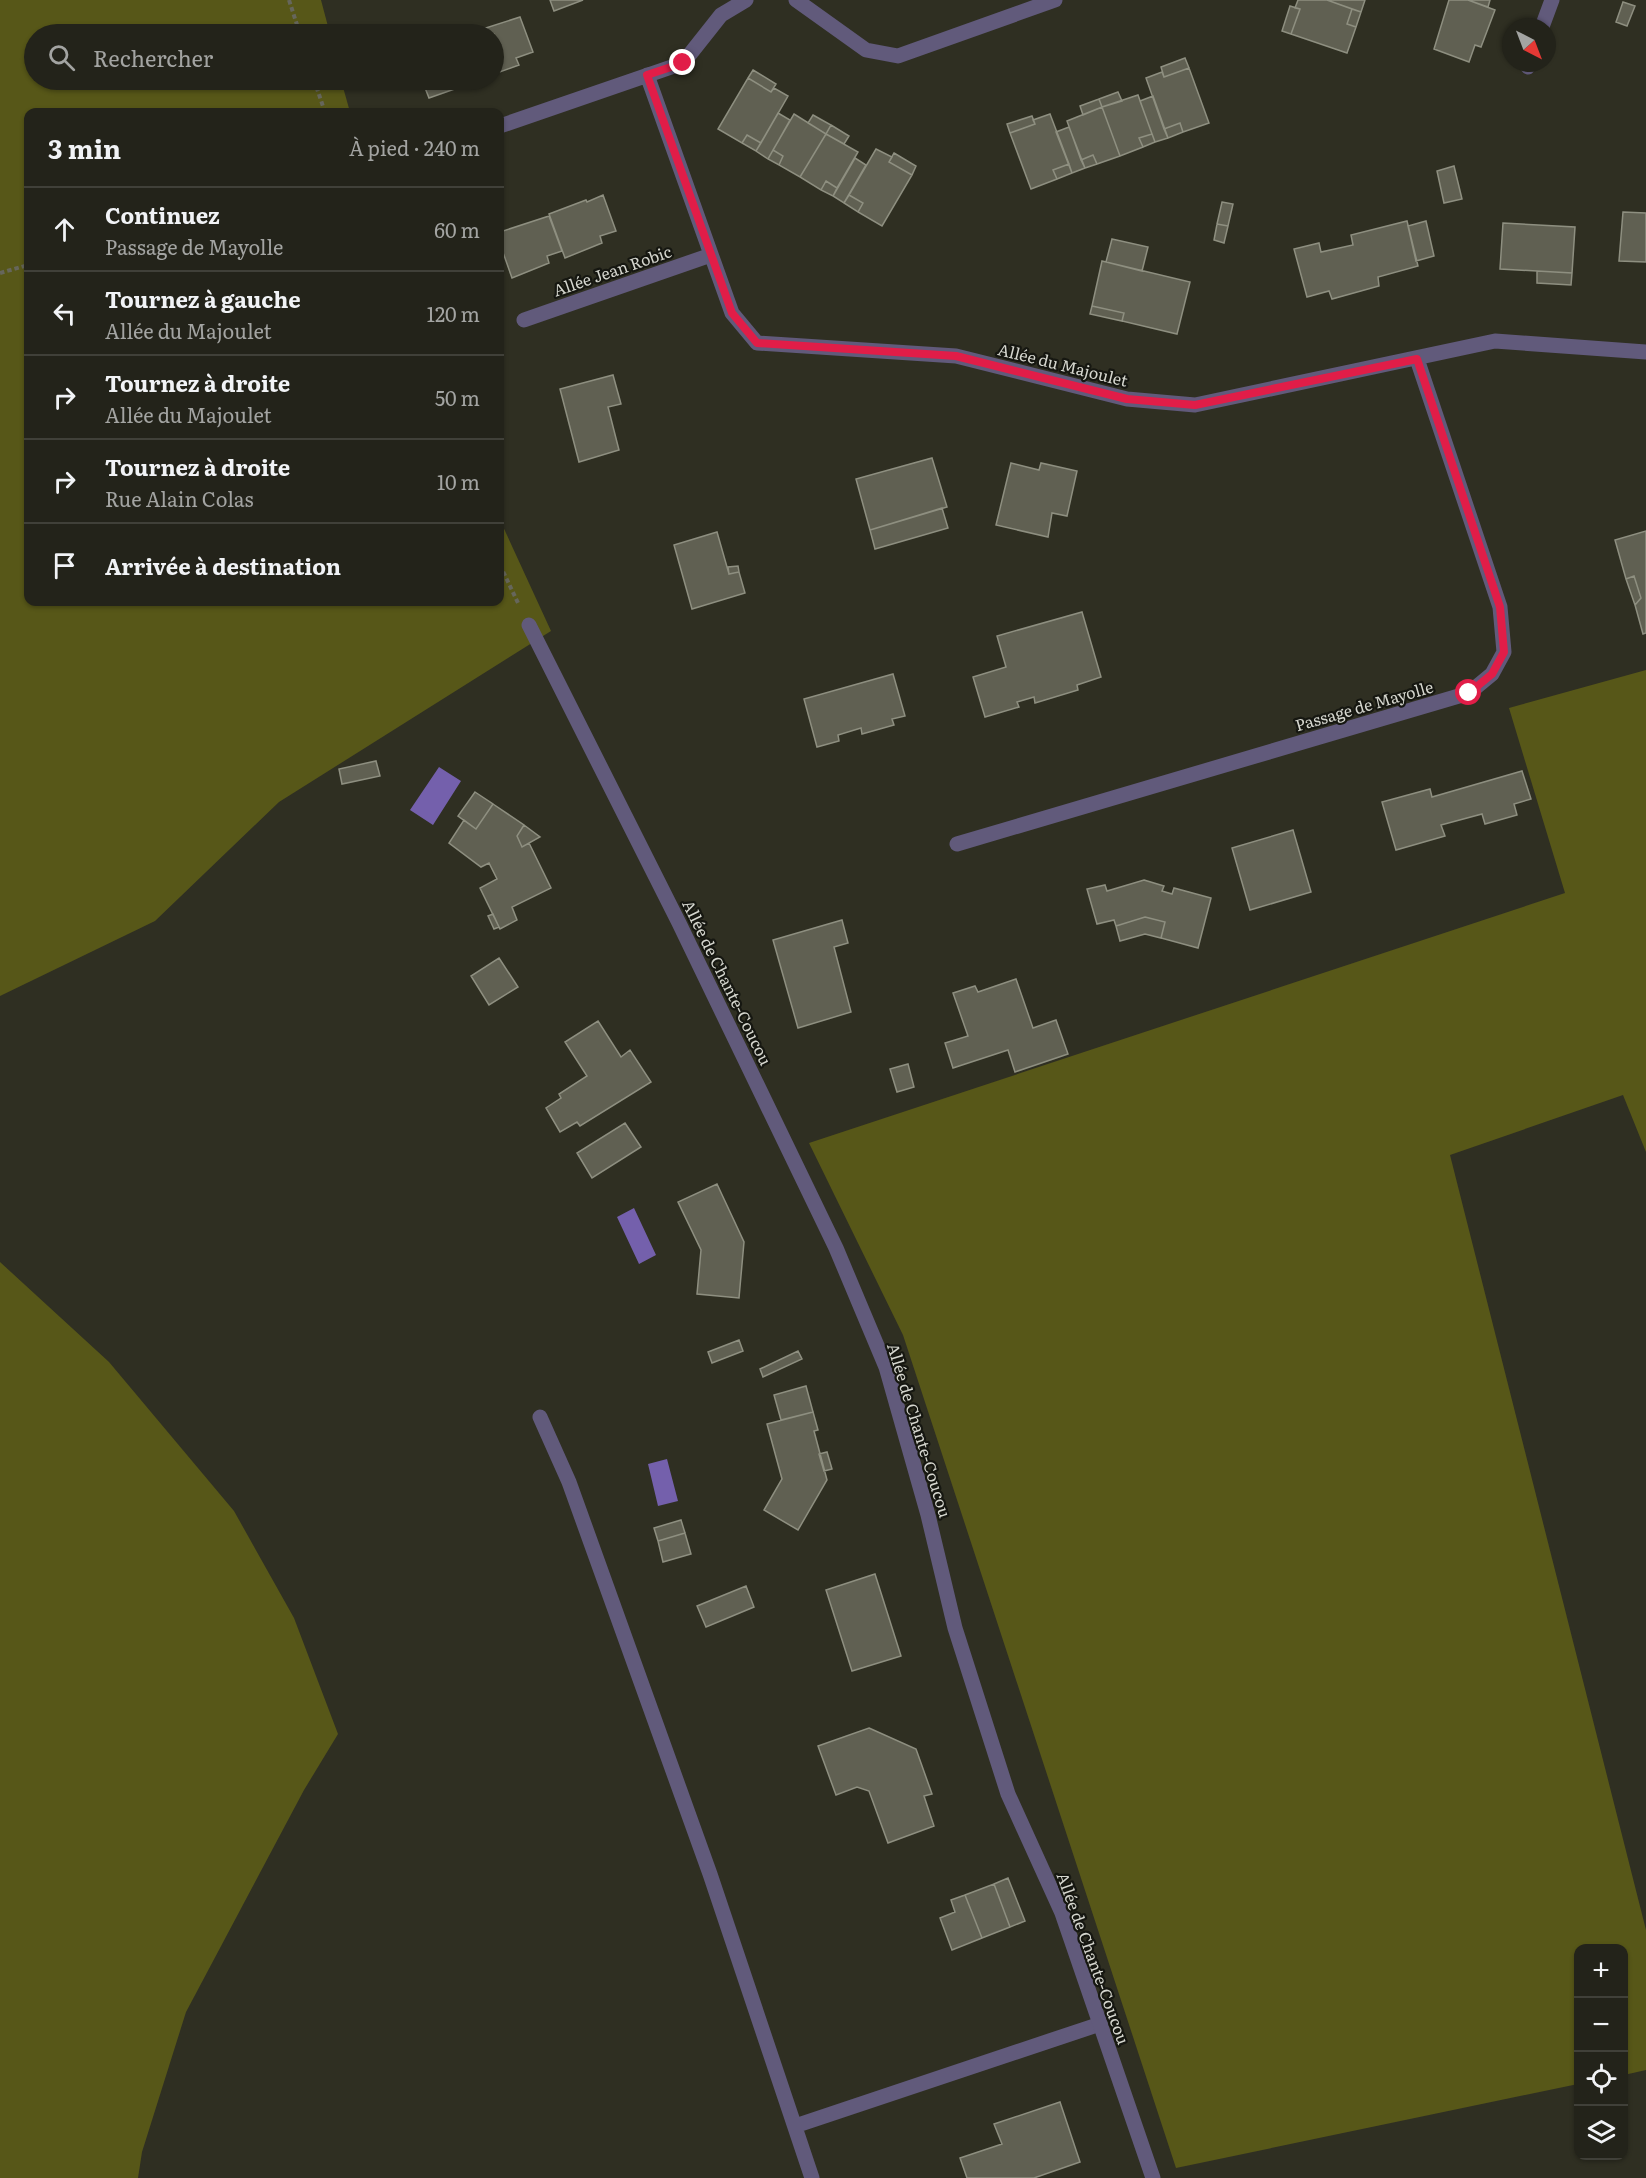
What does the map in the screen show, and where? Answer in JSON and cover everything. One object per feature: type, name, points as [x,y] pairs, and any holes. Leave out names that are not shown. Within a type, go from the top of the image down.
[{"type":"street","points":[[504,125],[683,63],[722,15],[746,0]]},
{"type":"street","points":[[796,0],[866,50],[897,56],[1055,0]]},
{"type":"street","points":[[1545,18],[1552,0]]},
{"type":"street","name":"Allée du Majoulet","points":[[647,75],[732,313],[757,343],[956,356],[1127,399],[1195,405],[1495,341],[1646,352]]},
{"type":"street","name":"Allée Jean Robic","points":[[524,320],[711,255]]},
{"type":"street","name":"Passage de Mayolle","points":[[957,844],[1469,693],[1492,674],[1504,652],[1500,607],[1417,359]]},
{"type":"street","name":"Allée de Chante-Coucou","points":[[529,625],[674,912],[831,1238],[886,1367],[928,1515],[955,1628],[1008,1794],[1062,1913],[1153,2178]]},
{"type":"street","points":[[540,1417],[569,1482],[706,1863],[812,2178]]},
{"type":"street","points":[[795,2127],[1100,2024]]},
{"type":"path","points":[[289,0],[297,24]]},
{"type":"path","points":[[317,90],[324,108]]},
{"type":"path","points":[[0,273],[24,266]]},
{"type":"path","points":[[504,573],[529,625]]},
{"type":"shaded area","points":[[0,0],[321,0],[327,24],[24,24],[24,90],[344,90],[349,108],[24,108],[24,606],[504,606],[504,529],[551,631],[279,802],[155,921],[0,996]]},
{"type":"shaded area","points":[[1646,670],[1646,1152],[1623,1095],[1450,1155],[1646,1930],[1646,2070],[1628,2074],[1628,1944],[1574,1944],[1574,2085],[1176,2168],[903,1335],[809,1143],[1565,893],[1509,708]]},
{"type":"shaded area","points":[[439,767],[461,781],[433,825],[410,810]]},
{"type":"shaded area","points":[[634,1208],[656,1255],[639,1264],[617,1217]]},
{"type":"shaded area","points":[[0,1262],[109,1362],[234,1511],[294,1618],[338,1734],[304,1790],[186,2012],[142,2152],[138,2178],[0,2178]]},
{"type":"shaded area","points":[[667,1459],[678,1501],[658,1506],[648,1464]]},
{"type":"building","points":[[550,0],[583,0],[554,11]]},
{"type":"building","points":[[1298,0],[1327,0],[1352,9],[1347,24],[1356,27],[1347,53],[1291,34],[1300,9],[1295,8]]},
{"type":"building","points":[[1327,0],[1365,0],[1361,12]]},
{"type":"building","points":[[1449,0],[1468,0],[1495,10],[1481,47],[1475,45],[1469,62],[1434,49]]},
{"type":"building","points":[[1468,0],[1490,0],[1488,7]]},
{"type":"building","points":[[1623,2],[1635,6],[1627,26],[1616,22]]},
{"type":"building","points":[[1290,6],[1300,9],[1291,34],[1282,31]]},
{"type":"building","points":[[1352,9],[1361,12],[1356,27],[1347,24]]},
{"type":"building","points":[[520,17],[533,52],[516,58],[519,65],[504,70],[504,24],[498,24]]},
{"type":"building","points":[[1185,58],[1189,68],[1164,77],[1161,67]]},
{"type":"building","points":[[1189,68],[1209,123],[1183,132],[1180,123],[1164,129],[1146,78],[1162,72],[1164,77]]},
{"type":"building","points":[[753,70],[776,84],[771,92],[748,78]]},
{"type":"building","points":[[748,78],[771,92],[774,88],[788,96],[761,143],[747,135],[742,143],[718,129]]},
{"type":"building","points":[[426,90],[452,90],[429,98]]},
{"type":"building","points":[[1118,92],[1122,101],[1102,107],[1099,99]]},
{"type":"building","points":[[1138,95],[1152,134],[1139,138],[1143,147],[1120,156],[1102,107]]},
{"type":"building","points":[[1153,96],[1168,138],[1155,142],[1140,101]]},
{"type":"building","points":[[1099,99],[1102,107],[1083,115],[1080,106]]},
{"type":"building","points":[[1102,107],[1120,156],[1097,164],[1093,155],[1081,160],[1067,121]]},
{"type":"building","points":[[778,113],[790,120],[768,159],[756,151]]},
{"type":"building","points":[[794,114],[826,134],[800,177],[779,165],[783,156],[773,150]]},
{"type":"building","points":[[1050,114],[1069,164],[1053,170],[1057,179],[1031,189],[1010,133],[1035,124],[1033,120]]},
{"type":"building","points":[[813,115],[831,125],[826,134],[808,123]]},
{"type":"building","points":[[1032,116],[1035,124],[1010,133],[1007,124]]},
{"type":"building","points":[[1180,123],[1183,132],[1168,138],[1164,129]]},
{"type":"building","points":[[831,125],[849,136],[844,144],[826,134]]},
{"type":"building","points":[[1069,127],[1085,168],[1072,173],[1056,132]]},
{"type":"building","points":[[826,134],[858,152],[837,188],[826,181],[821,190],[800,177]]},
{"type":"building","points":[[1152,134],[1155,142],[1143,147],[1139,138]]},
{"type":"building","points":[[747,135],[761,143],[756,151],[742,143]]},
{"type":"building","points":[[876,149],[892,157],[889,162],[912,175],[882,226],[858,212],[863,203],[849,195]]},
{"type":"building","points":[[773,150],[783,156],[779,165],[768,159]]},
{"type":"building","points":[[894,153],[916,166],[912,175],[889,162]]},
{"type":"building","points":[[1093,155],[1097,164],[1085,168],[1081,160]]},
{"type":"building","points":[[855,158],[866,165],[844,203],[833,196]]},
{"type":"building","points":[[1069,164],[1072,173],[1057,179],[1053,170]]},
{"type":"building","points":[[1454,166],[1462,199],[1444,203],[1437,171]]},
{"type":"building","points":[[826,181],[837,188],[833,196],[821,190]]},
{"type":"building","points":[[603,195],[616,231],[600,236],[602,243],[565,258],[549,214]]},
{"type":"building","points":[[849,195],[863,203],[858,212],[844,203]]},
{"type":"building","points":[[1222,202],[1233,204],[1228,226],[1217,224]]},
{"type":"building","points":[[1623,212],[1646,213],[1646,262],[1619,261]]},
{"type":"building","points":[[549,216],[562,251],[547,256],[549,263],[512,278],[504,255],[504,231]]},
{"type":"building","points":[[1407,221],[1418,266],[1378,277],[1379,286],[1332,299],[1329,291],[1307,297],[1294,249],[1319,243],[1321,252],[1353,245],[1351,235]]},
{"type":"building","points":[[1426,221],[1434,256],[1416,261],[1408,226]]},
{"type":"building","points":[[1503,223],[1575,227],[1572,273],[1500,269]]},
{"type":"building","points":[[1217,224],[1228,226],[1224,243],[1214,240]]},
{"type":"building","points":[[1112,239],[1148,247],[1142,271],[1106,262]]},
{"type":"building","points":[[1102,261],[1190,282],[1177,334],[1122,321],[1124,313],[1092,306]]},
{"type":"building","points":[[1537,271],[1572,273],[1571,285],[1537,283]]},
{"type":"building","points":[[1092,306],[1124,313],[1122,321],[1090,314]]},
{"type":"building","points":[[613,375],[621,404],[608,407],[619,450],[579,462],[560,389]]},
{"type":"building","points":[[932,458],[947,507],[870,530],[856,479]]},
{"type":"building","points":[[1011,463],[1039,470],[1041,463],[1077,471],[1067,516],[1052,513],[1048,537],[996,525]]},
{"type":"building","points":[[942,508],[948,528],[875,549],[870,530]]},
{"type":"building","points":[[1646,531],[1646,633],[1643,634],[1635,605],[1641,598],[1634,576],[1626,579],[1615,540]]},
{"type":"building","points":[[717,532],[729,574],[739,572],[745,593],[692,609],[674,545]]},
{"type":"building","points":[[738,566],[739,572],[729,574],[728,567]]},
{"type":"building","points":[[1634,576],[1641,598],[1635,605],[1626,579]]},
{"type":"building","points":[[1082,612],[1101,677],[1077,685],[1078,690],[1035,703],[1034,697],[1017,702],[1019,707],[985,717],[973,677],[1006,667],[997,636]]},
{"type":"building","points":[[893,674],[905,716],[892,719],[894,725],[862,734],[861,728],[838,735],[839,741],[817,747],[804,699]]},
{"type":"building","points":[[376,761],[380,776],[342,784],[339,769]]},
{"type":"building","points":[[1522,771],[1531,799],[1514,804],[1517,815],[1485,824],[1482,814],[1441,825],[1445,836],[1396,850],[1382,802],[1430,789],[1432,797]]},
{"type":"building","points":[[475,792],[493,804],[476,829],[458,816]]},
{"type":"building","points":[[493,804],[524,825],[517,836],[522,847],[529,843],[551,888],[512,907],[517,920],[500,929],[480,888],[497,879],[489,863],[481,867],[449,843],[464,820],[476,829]]},
{"type":"building","points":[[524,825],[540,837],[522,847],[517,836]]},
{"type":"building","points":[[1293,830],[1311,892],[1250,910],[1232,848]]},
{"type":"building","points":[[1144,880],[1164,886],[1162,891],[1172,894],[1174,888],[1211,898],[1198,948],[1161,938],[1165,922],[1145,917],[1116,926],[1114,920],[1097,924],[1087,889],[1105,885],[1107,891]]},
{"type":"building","points":[[493,914],[499,927],[494,929],[488,916]]},
{"type":"building","points":[[1145,917],[1165,922],[1161,938],[1145,934],[1120,941],[1116,926]]},
{"type":"building","points":[[842,920],[848,943],[834,947],[851,1012],[798,1028],[773,940]]},
{"type":"building","points":[[499,958],[518,987],[489,1005],[471,976]]},
{"type":"building","points":[[1016,979],[1033,1028],[1056,1020],[1068,1054],[1015,1072],[1008,1050],[953,1068],[945,1043],[968,1036],[953,993],[975,986],[978,992]]},
{"type":"building","points":[[598,1021],[621,1057],[630,1050],[651,1082],[580,1126],[577,1122],[560,1132],[546,1108],[561,1098],[559,1094],[587,1076],[565,1042]]},
{"type":"building","points":[[908,1064],[914,1087],[897,1092],[890,1069]]},
{"type":"building","points":[[625,1123],[641,1147],[592,1178],[577,1153]]},
{"type":"building","points":[[717,1184],[744,1242],[739,1298],[697,1294],[701,1250],[678,1202]]},
{"type":"building","points":[[739,1340],[743,1351],[712,1363],[708,1352]]},
{"type":"building","points":[[798,1351],[802,1359],[763,1377],[760,1369]]},
{"type":"building","points":[[806,1386],[813,1412],[781,1420],[774,1395]]},
{"type":"building","points":[[813,1412],[818,1430],[814,1431],[827,1480],[798,1530],[764,1510],[782,1479],[767,1424]]},
{"type":"building","points":[[827,1452],[832,1469],[824,1471],[819,1454]]},
{"type":"building","points":[[681,1520],[685,1533],[658,1541],[654,1528]]},
{"type":"building","points":[[685,1533],[691,1554],[663,1562],[658,1541]]},
{"type":"building","points":[[875,1574],[901,1656],[852,1671],[826,1590]]},
{"type":"building","points":[[746,1586],[754,1607],[706,1627],[697,1606]]},
{"type":"building","points":[[869,1728],[916,1749],[932,1794],[924,1796],[934,1826],[888,1843],[869,1791],[857,1787],[836,1795],[818,1746]]},
{"type":"building","points":[[1008,1878],[1025,1921],[1010,1927],[994,1884]]},
{"type":"building","points":[[994,1884],[1010,1927],[982,1938],[965,1895]]},
{"type":"building","points":[[965,1895],[982,1938],[952,1950],[940,1918],[955,1912],[951,1900]]},
{"type":"building","points":[[1060,2102],[1080,2162],[1034,2178],[967,2178],[960,2158],[1002,2144],[994,2124]]},
{"type":"route","points":[[683,63],[647,75],[732,313],[757,343],[956,356],[1127,399],[1195,405],[1417,359],[1500,607],[1504,652],[1492,674],[1469,693]]}]
